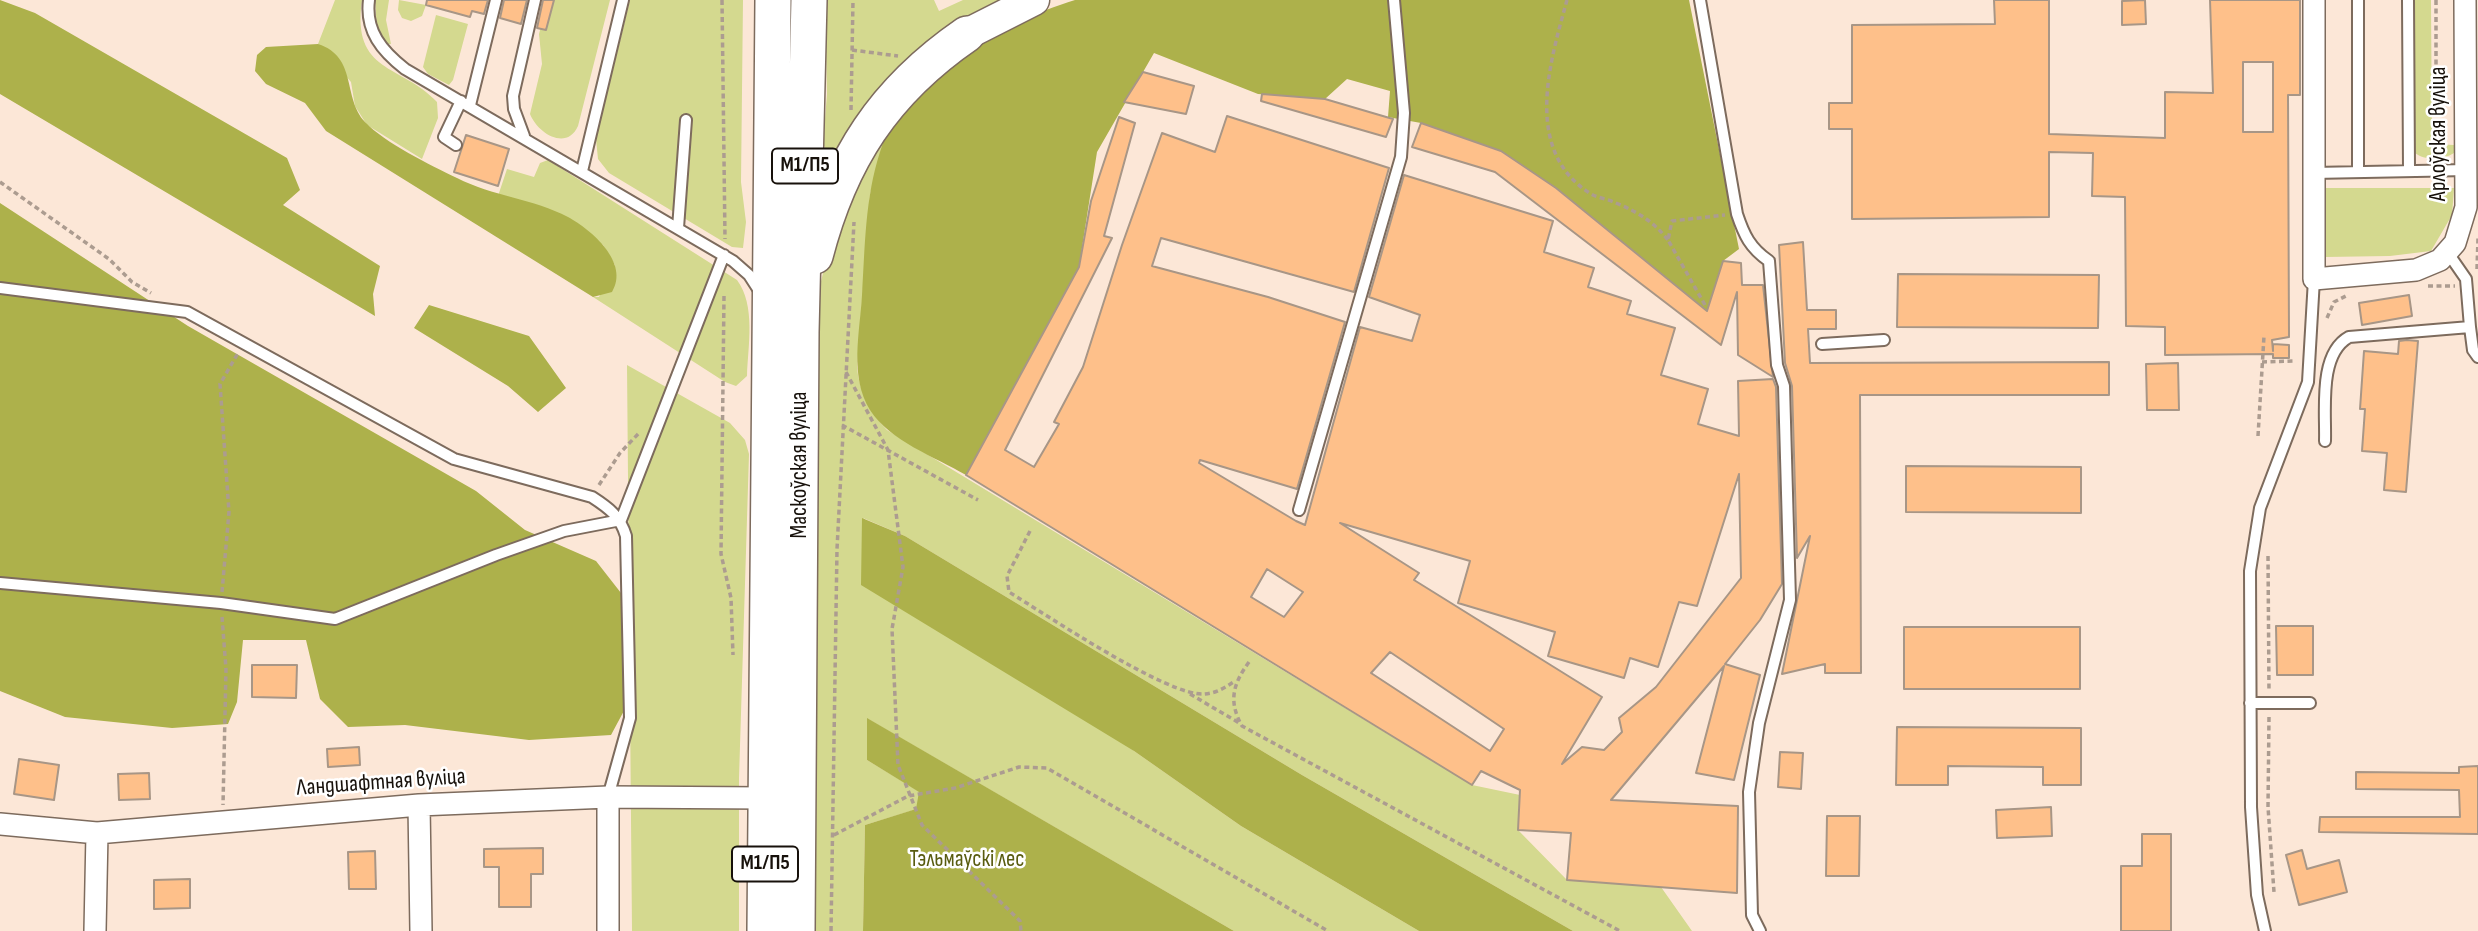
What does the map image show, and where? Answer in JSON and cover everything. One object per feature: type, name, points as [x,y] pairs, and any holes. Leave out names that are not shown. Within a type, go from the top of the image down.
[{"type":"highway","name":"Маскоўская вуліца","points":[[765,931],[782,798],[786,330],[773,0]]},
{"type":"highway","name":"Маскоўская вуліца","points":[[786,330],[809,0]]},
{"type":"highway","points":[[786,330],[854,151],[905,85],[967,34]]},
{"type":"highway","name":"Маскоўская вуліца","points":[[782,798],[797,931]]},
{"type":"main road","points":[[967,34],[1034,0]]},
{"type":"street","points":[[2314,0],[2314,279],[2416,270],[2448,253]]},
{"type":"street","name":"Арлоўская вуліца","points":[[2448,253],[2464,220],[2471,58],[2465,0]]},
{"type":"street","points":[[608,797],[608,931]]},
{"type":"street","name":"Ландшафтная вуліца","points":[[0,824],[97,833],[419,804],[608,797],[782,798]]},
{"type":"street","points":[[419,804],[421,931]]},
{"type":"street","points":[[95,931],[97,833]]},
{"type":"lane","points":[[369,0],[370,28],[389,57],[405,69],[524,136],[724,256],[756,284],[786,330]]},
{"type":"lane","points":[[456,145],[444,137],[466,103],[496,0]]},
{"type":"lane","points":[[524,136],[514,109],[513,96],[535,0]]},
{"type":"lane","points":[[582,171],[623,0]]},
{"type":"lane","points":[[1299,509],[1401,157],[1404,113],[1394,0]]},
{"type":"lane","points":[[1700,0],[1737,214],[1744,236],[1755,251],[1769,261],[1777,365],[1784,386],[1790,600],[1759,723],[1749,792],[1752,915],[1760,931]]},
{"type":"lane","points":[[2358,0],[2358,172]]},
{"type":"lane","points":[[2408,0],[2409,170]]},
{"type":"lane","points":[[678,228],[686,120]]},
{"type":"lane","points":[[2313,173],[2467,170]]},
{"type":"lane","points":[[2448,253],[2463,270],[2473,350],[2478,357]]},
{"type":"lane","points":[[621,520],[724,256]]},
{"type":"lane","points":[[2265,931],[2257,895],[2251,807],[2250,570],[2255,528],[2266,488],[2308,382],[2314,279]]},
{"type":"lane","points":[[0,288],[187,312],[454,459],[592,496],[621,520],[626,536],[630,718],[608,797]]},
{"type":"lane","points":[[2325,441],[2329,366],[2336,347],[2343,340],[2355,335],[2470,327]]},
{"type":"lane","points":[[1822,344],[1884,340]]},
{"type":"lane","points":[[0,583],[221,603],[335,619],[564,531],[621,520]]},
{"type":"lane","points":[[2250,703],[2309,703]]},
{"type":"path","points":[[722,0],[724,256],[721,554],[731,598],[733,655]]},
{"type":"path","points":[[851,112],[853,0]]},
{"type":"path","points":[[1567,0],[1549,68],[1546,127],[1565,170],[1591,194],[1654,222],[1668,240],[1705,305]]},
{"type":"path","points":[[2436,0],[2436,157]]},
{"type":"path","points":[[852,50],[911,57]]},
{"type":"path","points":[[0,182],[109,258],[132,282],[154,294]]},
{"type":"path","points":[[831,931],[842,425],[855,208]]},
{"type":"path","points":[[1668,240],[1672,221],[1737,214]]},
{"type":"path","points":[[2415,286],[2477,286],[2478,235]]},
{"type":"path","points":[[2324,326],[2334,302],[2354,291]]},
{"type":"path","points":[[2258,436],[2264,336]]},
{"type":"path","points":[[223,822],[226,669],[221,603],[229,512],[220,384],[243,345]]},
{"type":"path","points":[[2262,362],[2299,361]]},
{"type":"path","points":[[845,370],[888,450],[903,567],[892,629],[898,765],[908,796],[922,825],[1020,921],[1021,931]]},
{"type":"path","points":[[592,496],[620,453],[662,412]]},
{"type":"path","points":[[842,425],[978,500]]},
{"type":"path","points":[[1030,531],[1007,576],[1009,593],[1131,666],[1187,692],[1242,726],[1620,931]]},
{"type":"path","points":[[2268,546],[2268,807],[2274,892]]},
{"type":"path","points":[[1187,692],[1204,695],[1221,690],[1235,681],[1249,662]]},
{"type":"path","points":[[1235,681],[1234,706],[1242,726]]},
{"type":"path","points":[[833,836],[908,796],[955,788],[1019,767],[1047,768],[1328,931]]},
{"type":"green space","points":[[0,0],[35,13],[287,158],[300,190],[283,205],[380,266],[373,294],[375,316],[0,94]]},
{"type":"green space","points":[[335,0],[362,0],[361,24],[364,42],[372,55],[437,102],[438,118],[422,159],[367,125],[355,106],[351,82],[318,44]]},
{"type":"green space","points":[[375,0],[389,0],[386,20],[391,44],[387,44],[377,30]]},
{"type":"green space","points":[[399,0],[426,5],[422,16],[411,21],[402,18],[398,10]]},
{"type":"green space","points":[[548,0],[610,0],[578,126],[567,137],[560,138],[553,137],[539,128],[530,114],[542,64],[539,34]]},
{"type":"green space","points":[[630,0],[743,0],[741,182],[746,222],[743,248],[732,247],[609,173],[598,159],[596,139]]},
{"type":"green space","points":[[825,0],[934,0],[939,11],[963,0],[1007,0],[836,156],[828,153],[823,144],[827,94]]},
{"type":"green space","points":[[1075,0],[1689,0],[1739,249],[1723,261],[1707,311],[1556,188],[1501,151],[1421,123],[1388,117],[1390,91],[1347,79],[1325,99],[1258,94],[1154,53],[1097,152],[1079,267],[966,475],[889,431],[870,410],[864,397],[857,354],[866,223],[875,169],[893,124],[911,98],[933,75],[987,37],[1017,22]]},
{"type":"green space","points":[[2414,0],[2431,0],[2432,144],[2454,145],[2454,153],[2439,158],[2415,153]]},
{"type":"green space","points":[[436,15],[468,24],[453,80],[449,85],[428,74],[423,67]]},
{"type":"green space","points":[[318,44],[331,50],[339,58],[358,112],[365,122],[384,138],[470,184],[555,211],[588,230],[606,248],[612,259],[616,281],[612,292],[593,297],[326,131],[305,103],[266,84],[255,71],[257,55],[266,47]]},
{"type":"green space","points":[[899,113],[881,151],[870,194],[857,367],[866,401],[887,430],[1472,785],[1520,795],[1518,830],[1567,880],[1661,887],[1692,931],[1573,931],[1302,775],[905,536],[863,518],[1134,751],[1241,826],[1419,931],[1234,931],[868,719],[867,760],[920,792],[917,809],[865,825],[863,931],[808,931],[815,305],[838,214]]},
{"type":"green space","points":[[548,160],[737,280],[747,302],[750,326],[747,376],[736,386],[725,382],[593,297],[599,297],[615,265],[603,245],[498,196],[507,169],[534,177],[540,163]]},
{"type":"green space","points":[[2324,188],[2454,188],[2452,215],[2431,251],[2390,256],[2325,257]]},
{"type":"green space","points":[[0,203],[188,326],[476,491],[525,530],[596,561],[621,593],[626,707],[611,735],[529,740],[405,725],[348,727],[320,699],[306,640],[243,640],[237,702],[228,724],[172,728],[65,717],[0,691]]},
{"type":"green space","points":[[429,305],[529,336],[566,388],[538,412],[508,386],[414,328]]},
{"type":"green space","points":[[627,365],[730,423],[745,440],[749,454],[739,778],[739,931],[632,931]]},
{"type":"green space","points":[[862,518],[905,536],[1302,775],[1573,931],[1419,931],[1241,826],[1134,751],[861,585]]},
{"type":"green space","name":"Тэльмаўскі лес","points":[[867,718],[1234,931],[863,931],[865,825],[916,809],[919,792],[867,760]]},
{"type":"building","points":[[427,0],[488,0],[484,14],[472,11],[470,17],[426,5]]},
{"type":"building","points":[[504,0],[527,0],[521,24],[500,18]]},
{"type":"building","points":[[543,0],[554,0],[546,30],[537,28]]},
{"type":"building","points":[[1994,0],[2049,0],[2049,134],[2165,138],[2165,92],[2213,93],[2210,0],[2300,0],[2300,95],[2288,95],[2289,337],[2272,340],[2273,351],[2273,344],[2289,345],[2289,358],[2273,358],[2273,354],[2165,355],[2165,327],[2126,326],[2125,197],[2092,196],[2093,153],[2049,152],[2049,217],[1852,219],[1852,129],[1829,129],[1829,103],[1852,103],[1852,25],[1995,24]],"holes":[[[2243,62],[2273,62],[2273,132],[2243,132]]]},
{"type":"building","points":[[2145,0],[2146,24],[2122,25],[2122,1]]},
{"type":"building","points":[[1143,72],[1194,86],[1186,114],[1124,102]]},
{"type":"building","points":[[1262,94],[1325,99],[1393,119],[1386,137],[1261,101]]},
{"type":"building","points":[[1227,116],[1389,168],[1354,292],[1161,238],[1152,266],[1268,297],[1345,322],[1297,489],[1200,460],[1199,463],[1305,525],[1360,327],[1412,341],[1420,315],[1369,297],[1404,175],[1553,221],[1544,252],[1594,268],[1588,287],[1631,301],[1627,314],[1675,328],[1661,375],[1708,389],[1698,424],[1739,436],[1738,381],[1773,379],[1776,387],[1782,584],[1760,620],[1725,664],[1760,675],[1734,780],[1696,773],[1724,666],[1611,800],[1738,806],[1737,893],[1567,880],[1571,833],[1518,830],[1520,790],[1481,771],[1472,785],[966,475],[1079,267],[1091,201],[1119,117],[1135,123],[1104,236],[1112,238],[1005,450],[1034,467],[1059,424],[1054,422],[1083,367],[1162,133],[1215,152]],"holes":[[[1739,474],[1741,578],[1656,687],[1619,718],[1622,732],[1604,750],[1582,747],[1562,764],[1602,697],[1414,580],[1419,573],[1340,523],[1470,561],[1458,603],[1555,632],[1548,656],[1624,678],[1630,658],[1658,667],[1679,602],[1697,606]],[[1267,569],[1303,592],[1284,617],[1251,597]],[[1390,652],[1504,729],[1490,751],[1371,673]]]},
{"type":"building","points":[[1421,123],[1501,151],[1556,188],[1707,311],[1723,261],[1741,263],[1742,285],[1763,285],[1773,377],[1738,355],[1737,292],[1721,345],[1495,172],[1412,147]]},
{"type":"building","points":[[466,135],[509,149],[498,186],[454,172]]},
{"type":"building","points":[[1803,242],[1807,310],[1836,310],[1836,329],[1808,329],[1810,363],[2109,362],[2109,395],[1860,395],[1861,673],[1825,673],[1825,664],[1782,674],[1810,536],[1797,558],[1792,386],[1785,363],[1779,245]]},
{"type":"building","points":[[1898,274],[2099,275],[2098,328],[1897,327]]},
{"type":"building","points":[[2409,295],[2412,316],[2362,325],[2359,303]]},
{"type":"building","points":[[2399,341],[2418,341],[2406,492],[2384,490],[2387,453],[2362,451],[2365,409],[2360,409],[2364,351],[2398,354]]},
{"type":"building","points":[[2178,363],[2179,410],[2147,410],[2146,364]]},
{"type":"building","points":[[1906,466],[2081,467],[2081,513],[1906,512]]},
{"type":"building","points":[[2276,626],[2313,626],[2313,675],[2277,675]]},
{"type":"building","points":[[1904,627],[2080,627],[2080,689],[1904,689]]},
{"type":"building","points":[[252,665],[297,665],[296,698],[252,697]]},
{"type":"building","points":[[1897,727],[2081,728],[2081,785],[2043,785],[2043,767],[1948,766],[1948,785],[1896,785]]},
{"type":"building","points":[[359,747],[360,765],[328,767],[327,749]]},
{"type":"building","points":[[1780,752],[1803,753],[1801,789],[1778,787]]},
{"type":"building","points":[[19,759],[59,765],[54,800],[14,794]]},
{"type":"building","points":[[2478,766],[2478,834],[2319,832],[2320,817],[2460,817],[2459,790],[2356,789],[2356,772],[2459,773],[2459,767]]},
{"type":"building","points":[[149,773],[150,799],[119,800],[118,774]]},
{"type":"building","points":[[2051,807],[2052,836],[1997,838],[1996,810]]},
{"type":"building","points":[[1827,816],[1860,816],[1859,876],[1826,876]]},
{"type":"building","points":[[2142,834],[2171,834],[2171,931],[2121,931],[2121,866],[2142,866]]},
{"type":"building","points":[[543,848],[543,874],[531,874],[531,907],[499,907],[499,867],[484,867],[484,849]]},
{"type":"building","points":[[2302,850],[2307,869],[2339,860],[2347,892],[2299,905],[2286,855]]},
{"type":"building","points":[[375,851],[376,889],[349,889],[348,852]]},
{"type":"building","points":[[190,879],[190,908],[154,909],[154,880]]}]
